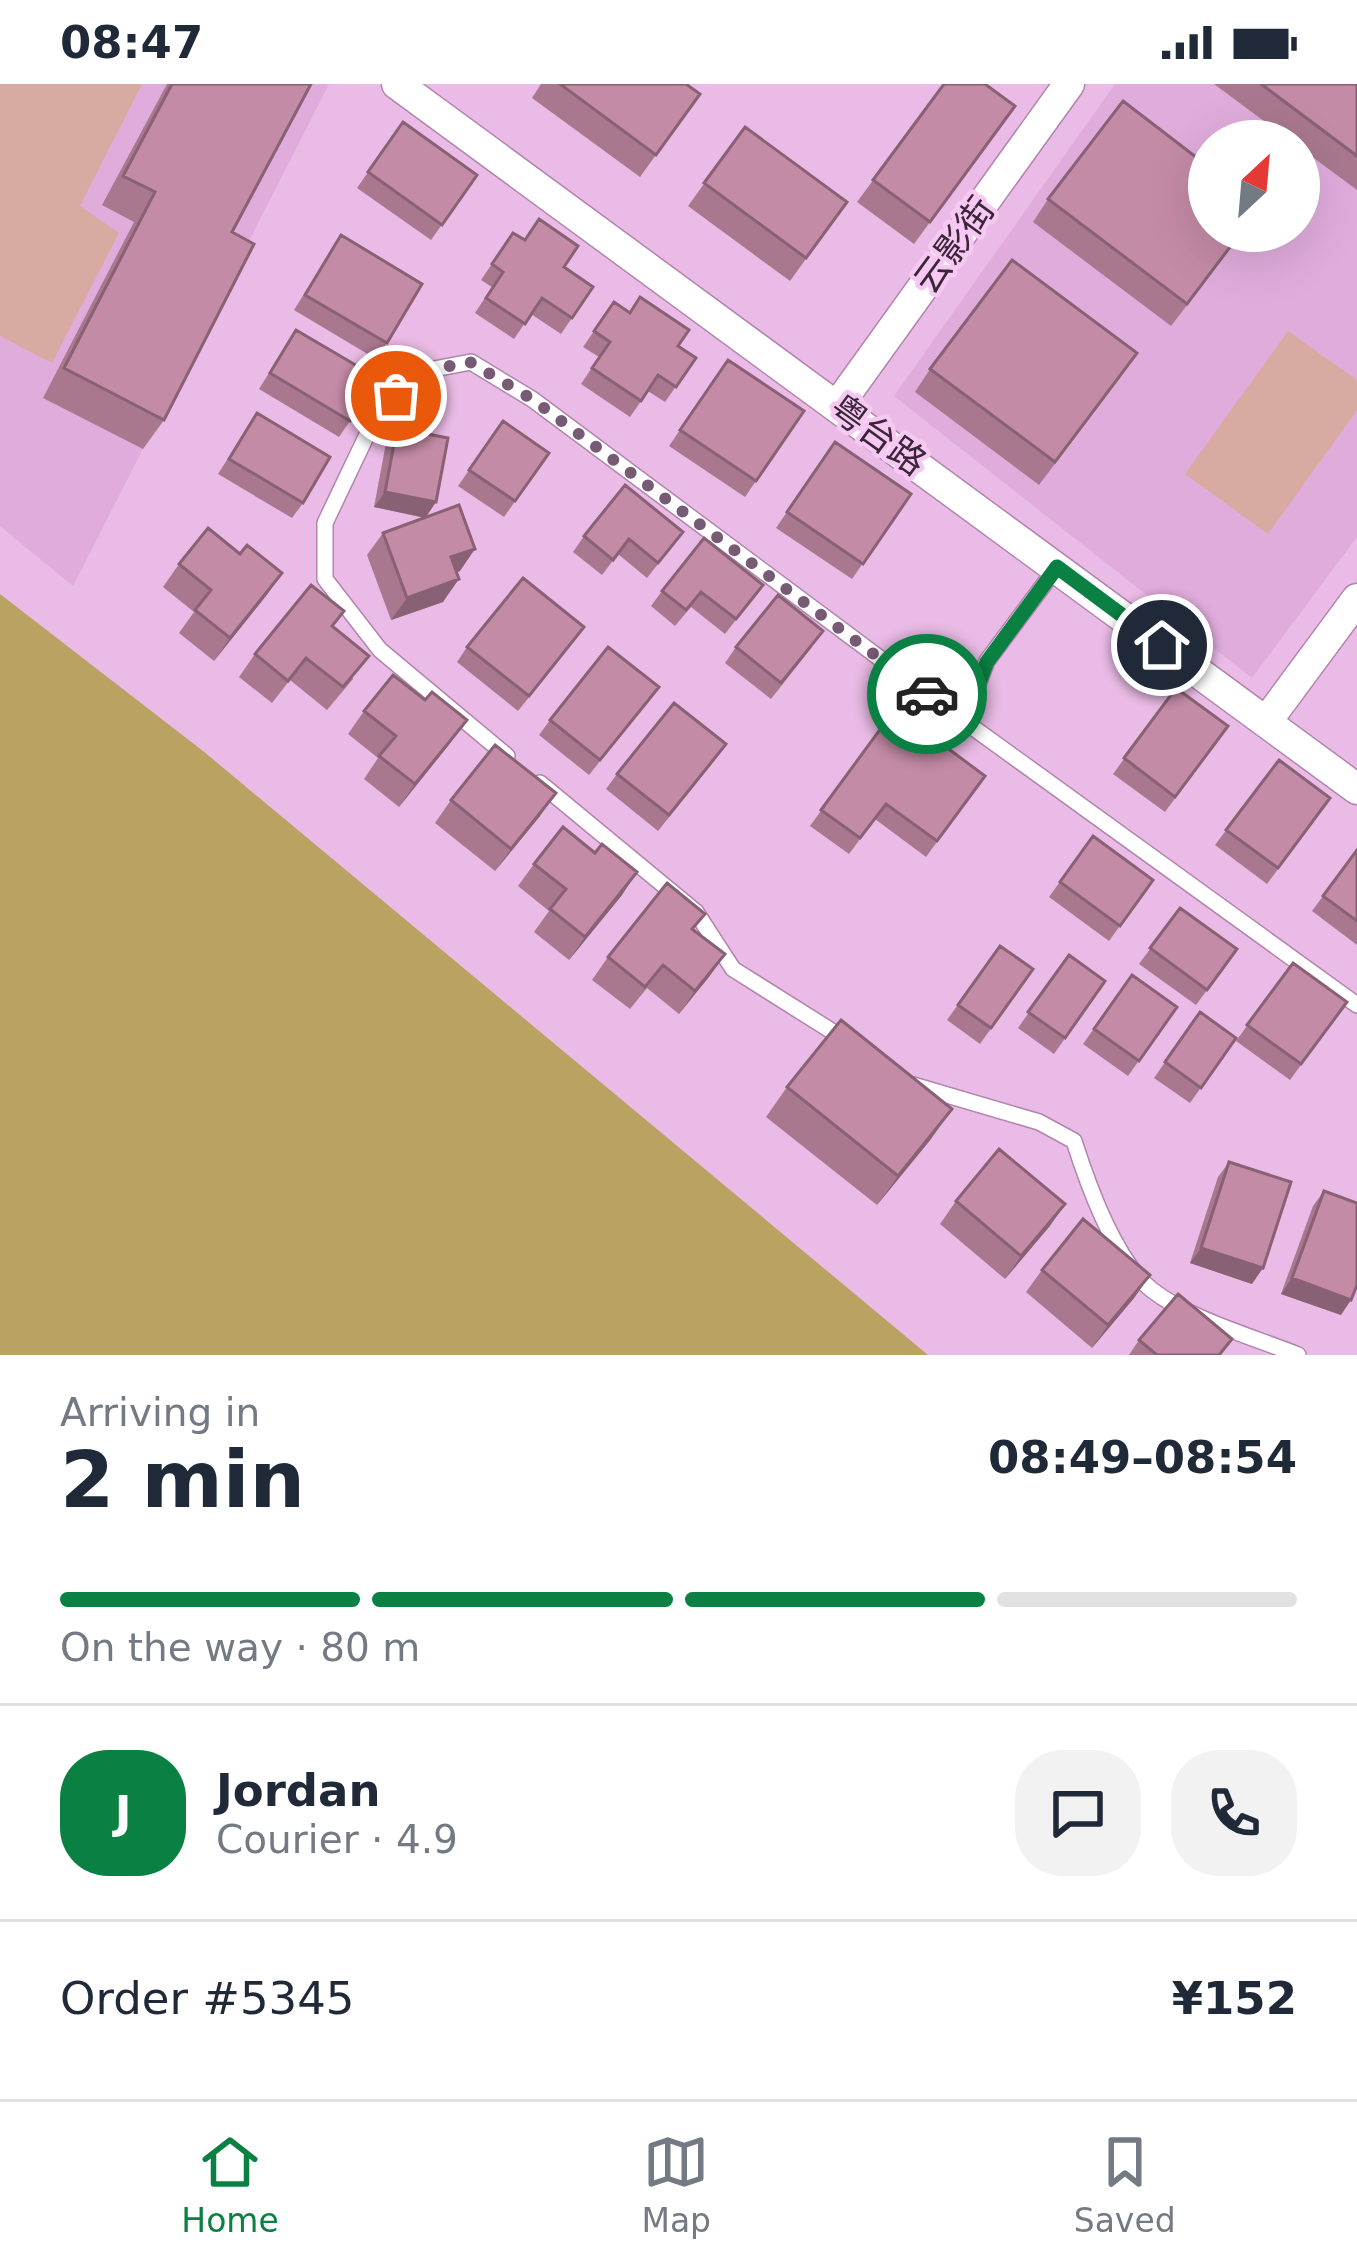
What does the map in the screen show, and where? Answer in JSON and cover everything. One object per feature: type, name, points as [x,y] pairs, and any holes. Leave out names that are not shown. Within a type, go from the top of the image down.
[{"type":"street","name":"粤台路","points":[[397,84],[1357,789]]},
{"type":"street","name":"云影街","points":[[838,405],[1070,84]]},
{"type":"street","points":[[1266,722],[1357,599]]},
{"type":"lane","points":[[860,1052],[733,969],[696,912],[380,650],[325,579],[326,523],[374,420],[418,372],[470,362],[532,399],[964,721],[1357,1005]]},
{"type":"lane","points":[[964,721],[987,662],[1057,567]]},
{"type":"lane","points":[[894,1079],[1039,1122],[1074,1142],[1113,1240],[1150,1289],[1298,1355]]},
{"type":"shaded area","points":[[0,84],[329,84],[73,586],[0,526]]},
{"type":"shaded area","points":[[0,84],[142,84],[80,206],[119,233],[52,363],[0,336]]},
{"type":"shaded area","points":[[1115,84],[1357,84],[1357,537],[1252,678],[894,396]]},
{"type":"shaded area","points":[[1288,331],[1357,380],[1357,410],[1268,534],[1185,474]]},
{"type":"shaded area","points":[[0,594],[203,751],[928,1355],[0,1355]]},
{"type":"building","points":[[172,84],[311,84],[232,232],[254,244],[164,420],[64,368],[155,192],[123,176]]},
{"type":"building","points":[[560,84],[686,84],[700,94],[656,155]]},
{"type":"building","points":[[944,84],[985,84],[1015,106],[930,222],[873,180]]},
{"type":"building","points":[[1261,84],[1357,84],[1357,156],[1320,128],[1320,120],[1309,120]]},
{"type":"building","points":[[1123,101],[1188,151],[1188,252],[1226,252],[1187,304],[1048,199]]},
{"type":"building","points":[[403,122],[477,175],[442,225],[368,172]]},
{"type":"building","points":[[745,127],[847,202],[806,258],[704,183]]},
{"type":"building","points":[[539,219],[578,246],[564,267],[593,287],[572,318],[542,298],[525,324],[486,298],[503,272],[492,264],[513,233],[525,240]]},
{"type":"building","points":[[341,235],[422,284],[387,343],[305,295]]},
{"type":"building","points":[[1012,260],[1137,353],[1055,462],[930,369]]},
{"type":"building","points":[[640,297],[689,330],[678,346],[696,358],[676,387],[658,375],[641,401],[592,368],[610,342],[594,331],[614,302],[630,313]]},
{"type":"building","points":[[296,330],[376,377],[350,421],[270,373]]},
{"type":"building","points":[[728,360],[804,411],[756,481],[680,430]]},
{"type":"building","points":[[257,413],[330,457],[303,503],[229,459]]},
{"type":"building","points":[[503,421],[549,453],[515,501],[469,470]]},
{"type":"building","points":[[397,428],[448,438],[436,502],[385,492]]},
{"type":"building","points":[[835,442],[911,494],[863,564],[787,512]]},
{"type":"building","points":[[625,485],[683,532],[658,563],[629,539],[613,560],[584,536]]},
{"type":"building","points":[[459,505],[475,549],[451,557],[459,579],[407,598],[383,533]]},
{"type":"building","points":[[208,528],[240,554],[247,545],[282,573],[230,638],[195,610],[211,590],[179,564]]},
{"type":"building","points":[[704,538],[763,585],[736,619],[701,592],[686,610],[662,591]]},
{"type":"building","points":[[523,578],[584,627],[529,696],[467,647]]},
{"type":"building","points":[[311,585],[344,611],[332,626],[369,656],[343,687],[306,658],[288,681],[255,654]]},
{"type":"building","points":[[778,595],[823,631],[781,683],[736,647]]},
{"type":"building","points":[[608,647],[659,687],[600,760],[550,720]]},
{"type":"building","points":[[393,675],[425,700],[432,692],[467,720],[415,784],[379,756],[396,736],[364,711]]},
{"type":"building","points":[[1176,688],[1228,726],[1175,797],[1124,758]]},
{"type":"building","points":[[674,703],[726,744],[669,815],[617,774]]},
{"type":"building","points":[[895,709],[985,776],[937,841],[886,804],[860,838],[821,810]]},
{"type":"building","points":[[495,745],[556,793],[511,849],[451,800]]},
{"type":"building","points":[[1279,760],[1330,798],[1278,868],[1226,830]]},
{"type":"building","points":[[563,827],[595,853],[602,844],[637,872],[585,937],[550,909],[566,889],[534,864]]},
{"type":"building","points":[[1093,836],[1153,880],[1120,926],[1060,882]]},
{"type":"building","points":[[1357,850],[1357,921],[1323,896]]},
{"type":"building","points":[[667,883],[705,914],[692,929],[725,954],[695,991],[663,965],[645,987],[608,957]]},
{"type":"building","points":[[1180,908],[1237,949],[1207,990],[1150,948]]},
{"type":"building","points":[[1000,946],[1033,969],[991,1028],[958,1005]]},
{"type":"building","points":[[1069,955],[1105,981],[1065,1038],[1028,1012]]},
{"type":"building","points":[[1293,963],[1347,1002],[1301,1064],[1247,1025]]},
{"type":"building","points":[[1132,975],[1177,1007],[1139,1061],[1094,1029]]},
{"type":"building","points":[[1200,1012],[1236,1038],[1201,1088],[1165,1062]]},
{"type":"building","points":[[841,1020],[952,1109],[898,1176],[787,1087]]},
{"type":"building","points":[[999,1149],[1065,1204],[1021,1256],[956,1201]]},
{"type":"building","points":[[1229,1162],[1291,1182],[1263,1268],[1201,1248]]},
{"type":"building","points":[[1324,1191],[1357,1203],[1357,1285],[1351,1300],[1292,1278]]},
{"type":"building","points":[[1083,1219],[1150,1275],[1108,1325],[1042,1270]]},
{"type":"building","points":[[1178,1294],[1232,1339],[1219,1355],[1157,1355],[1139,1340]]},
{"type":"way so far","points":[[396,396],[418,372],[470,362],[532,399],[927,694]]},
{"type":"route","points":[[927,694],[964,721],[987,662],[1057,567],[1162,645]]}]
